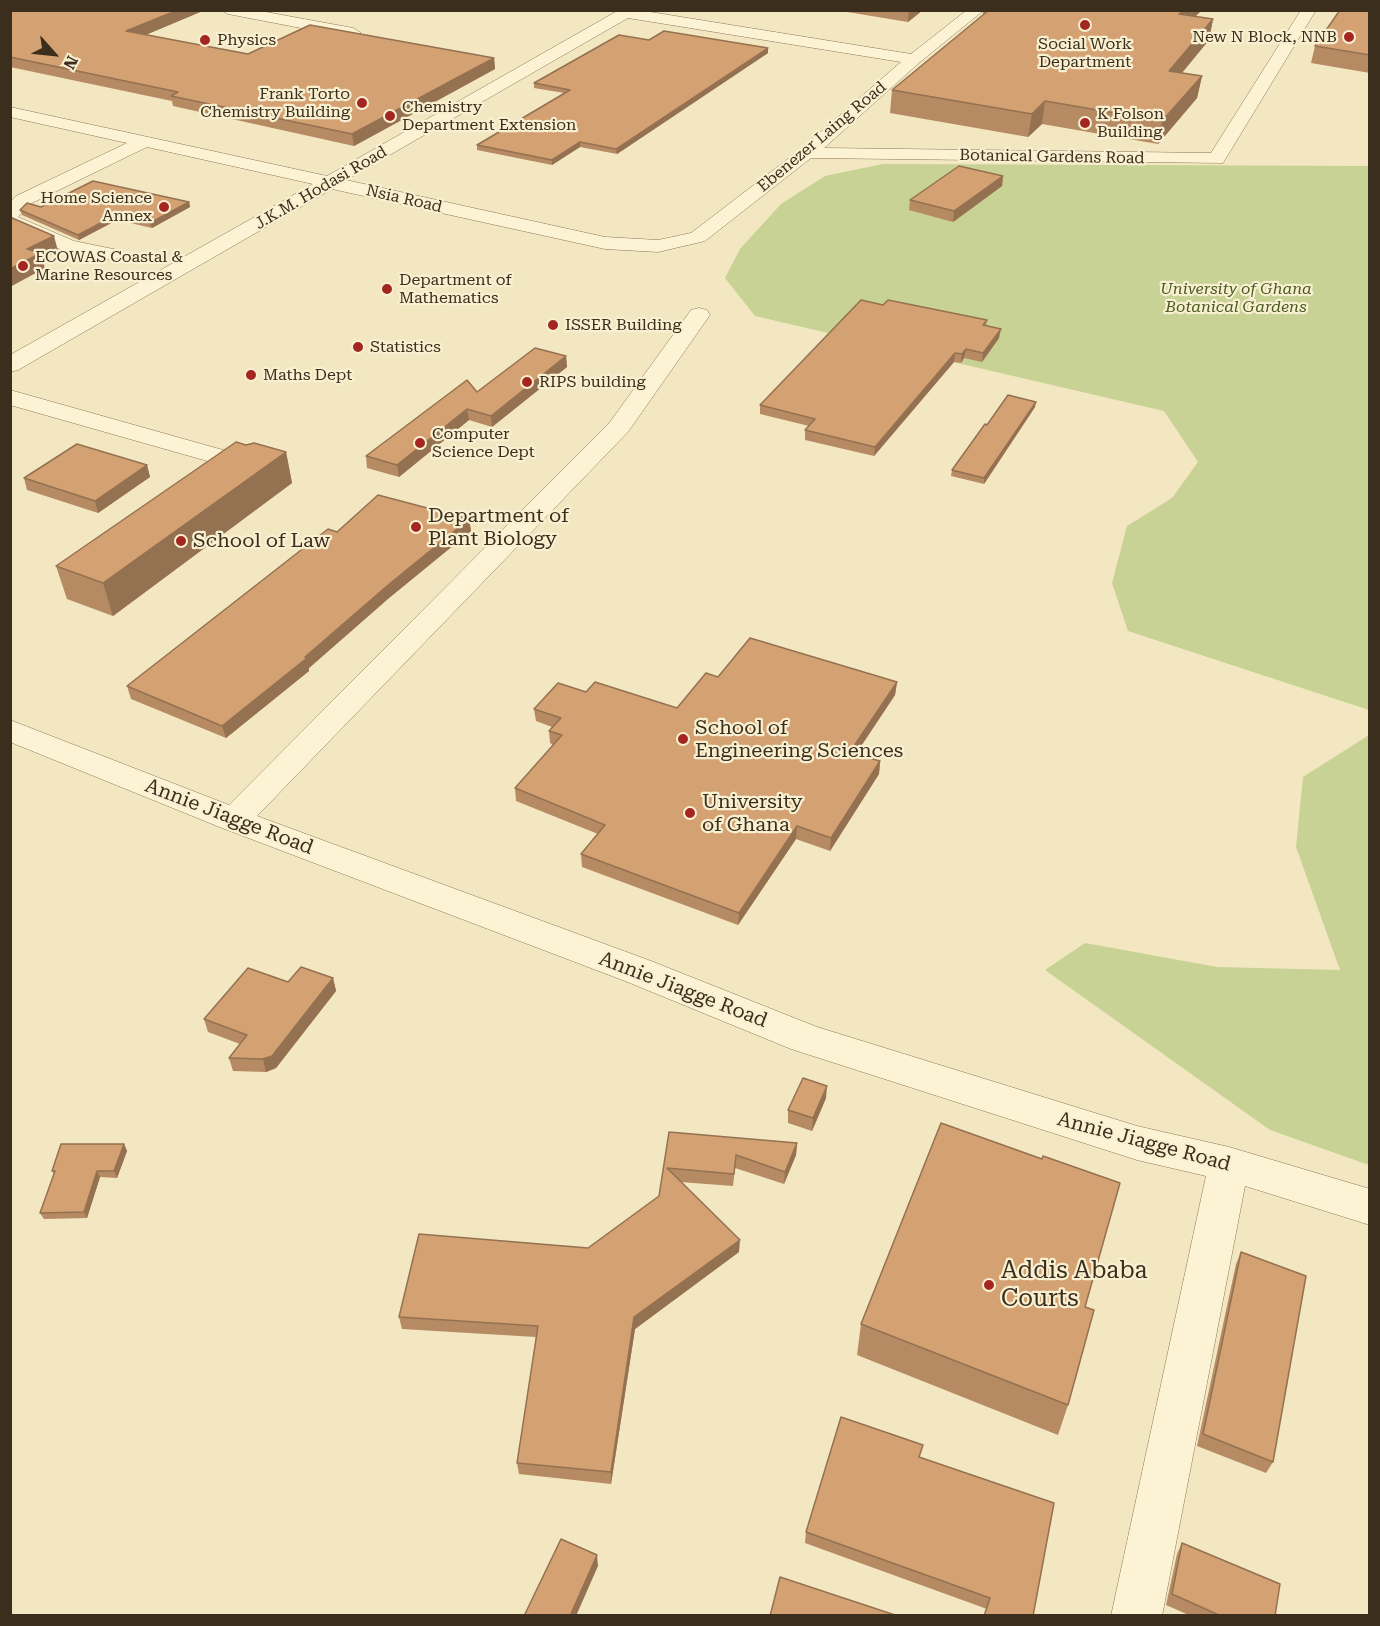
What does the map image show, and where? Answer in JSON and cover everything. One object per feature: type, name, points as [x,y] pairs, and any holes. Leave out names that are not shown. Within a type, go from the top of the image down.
[{"type":"street","points":[[228,10],[372,37]]},
{"type":"street","name":"Ebenezer Laing Road","points":[[658,246],[698,237],[807,153],[914,59],[977,10]]},
{"type":"street","name":"Botanical Gardens Road","points":[[807,153],[1217,159],[1310,10]]},
{"type":"street","points":[[629,12],[914,59]]},
{"type":"street","name":"J.K.M. Hodasi Road","points":[[10,365],[629,12]]},
{"type":"street","points":[[910,41],[933,45]]},
{"type":"street","points":[[512,62],[535,66]]},
{"type":"street","name":"Nsia Road","points":[[10,112],[605,243],[658,246]]},
{"type":"street","name":"Botanical Gardens Road","points":[[836,128],[886,154]]},
{"type":"street","points":[[10,214],[23,200],[146,141]]},
{"type":"street","points":[[10,220],[69,246],[111,254]]},
{"type":"street","points":[[234,820],[619,427],[699,315]]},
{"type":"street","points":[[10,396],[253,466]]},
{"type":"street","name":"Annie Jiagge Road","points":[[10,730],[234,820],[638,971],[804,1038],[1126,1140],[1229,1164],[1370,1207]]},
{"type":"street","points":[[1137,1616],[1229,1164]]},
{"type":"green space","name":"University of Ghana Botanical Gardens","points":[[883,164],[1369,166],[1369,710],[1128,631],[1112,583],[1127,526],[1172,498],[1198,462],[1164,411],[755,316],[725,278],[740,249],[781,204],[825,176]]},
{"type":"green space","points":[[1369,735],[1369,1165],[1270,1130],[1045,970],[1085,943],[1217,967],[1340,970],[1296,847],[1303,777]]},
{"type":"building","points":[[10,10],[178,10],[126,31],[248,54],[310,25],[494,58],[352,134],[171,96],[178,92],[10,57]]},
{"type":"building","points":[[989,10],[1184,10],[1179,14],[1213,19],[1169,71],[1202,76],[1162,121],[1045,101],[1032,114],[892,90]]},
{"type":"building","name":"New N Block, NNB","points":[[1340,10],[1370,10],[1370,55],[1315,46]]},
{"type":"building","points":[[664,31],[768,48],[616,149],[580,142],[552,160],[477,145],[570,90],[534,83],[619,35],[649,40]]},
{"type":"building","points":[[959,166],[1003,176],[954,211],[910,200]]},
{"type":"building","name":"Home Science Annex","points":[[93,181],[189,202],[150,223],[116,215],[78,235],[20,210],[27,203],[41,207]]},
{"type":"building","points":[[10,217],[54,236],[27,249],[41,253],[10,269]]},
{"type":"building","points":[[861,300],[883,305],[888,300],[987,320],[983,325],[1001,329],[983,353],[966,349],[962,354],[955,353],[875,447],[805,430],[815,419],[760,405]]},
{"type":"building","points":[[535,348],[566,356],[491,416],[467,409],[397,465],[366,456],[467,380],[477,392]]},
{"type":"building","points":[[1008,395],[1036,402],[984,478],[952,470],[985,424],[987,425]]},
{"type":"building","points":[[236,442],[246,445],[254,443],[286,452],[103,583],[56,566]]},
{"type":"building","points":[[77,444],[147,465],[95,501],[24,478]]},
{"type":"building","points":[[378,495],[469,519],[387,586],[305,657],[307,658],[222,726],[127,686],[328,529],[337,532]]},
{"type":"building","name":"School of Engineering Sciences","points":[[750,638],[897,682],[850,752],[880,761],[831,838],[797,826],[739,913],[581,854],[605,825],[515,788],[562,735],[549,731],[561,718],[534,709],[558,683],[586,692],[595,682],[677,708],[706,673],[718,677]]},
{"type":"building","points":[[301,967],[333,978],[272,1056],[263,1059],[229,1058],[247,1035],[204,1019],[248,968],[288,982]]},
{"type":"building","points":[[803,1078],[827,1086],[813,1118],[788,1110]]},
{"type":"building","name":"Addis Ababa Courts","points":[[941,1123],[1042,1159],[1043,1156],[1120,1183],[1085,1307],[1094,1310],[1068,1405],[861,1324]]},
{"type":"building","points":[[669,1132],[797,1143],[785,1172],[736,1155],[734,1174],[667,1168],[740,1240],[634,1317],[611,1472],[517,1463],[538,1326],[399,1317],[419,1234],[588,1248],[659,1196]]},
{"type":"building","points":[[61,1144],[124,1144],[114,1171],[97,1171],[84,1212],[40,1213],[55,1171],[52,1171]]},
{"type":"building","points":[[1241,1252],[1306,1276],[1273,1462],[1203,1434]]},
{"type":"building","points":[[841,1417],[923,1445],[919,1457],[1054,1503],[1033,1616],[984,1616],[990,1598],[806,1532]]},
{"type":"building","points":[[561,1539],[597,1555],[570,1616],[524,1616]]},
{"type":"building","points":[[1182,1543],[1280,1584],[1275,1616],[1221,1616],[1172,1594]]},
{"type":"building","points":[[780,1577],[898,1616],[770,1616]]},
{"type":"place","name":"Social Work Department","points":[[1085,25]]},
{"type":"place","name":"New N Block, NNB","points":[[1349,37]]},
{"type":"place","name":"Physics","points":[[205,40]]},
{"type":"place","name":"Frank Torto Chemistry Building","points":[[362,103]]},
{"type":"place","name":"Chemistry Department Extension","points":[[390,116]]},
{"type":"place","name":"K Folson Building","points":[[1085,123]]},
{"type":"place","name":"Home Science Annex","points":[[164,207]]},
{"type":"place","name":"ECOWAS Coastal & Marine Resources","points":[[23,266]]},
{"type":"place","name":"Department of Mathematics","points":[[387,289]]},
{"type":"place","name":"ISSER Building","points":[[553,325]]},
{"type":"place","name":"Statistics","points":[[358,347]]},
{"type":"place","name":"Maths Dept","points":[[251,375]]},
{"type":"place","name":"RIPS building","points":[[527,382]]},
{"type":"place","name":"Computer Science Dept","points":[[420,443]]},
{"type":"place","name":"Department of Plant Biology","points":[[416,527]]},
{"type":"place","name":"School of Law","points":[[181,541]]},
{"type":"place","name":"School of Engineering Sciences","points":[[683,739]]},
{"type":"place","name":"University of Ghana","points":[[690,813]]},
{"type":"place","name":"Addis Ababa Courts","points":[[989,1285]]}]
